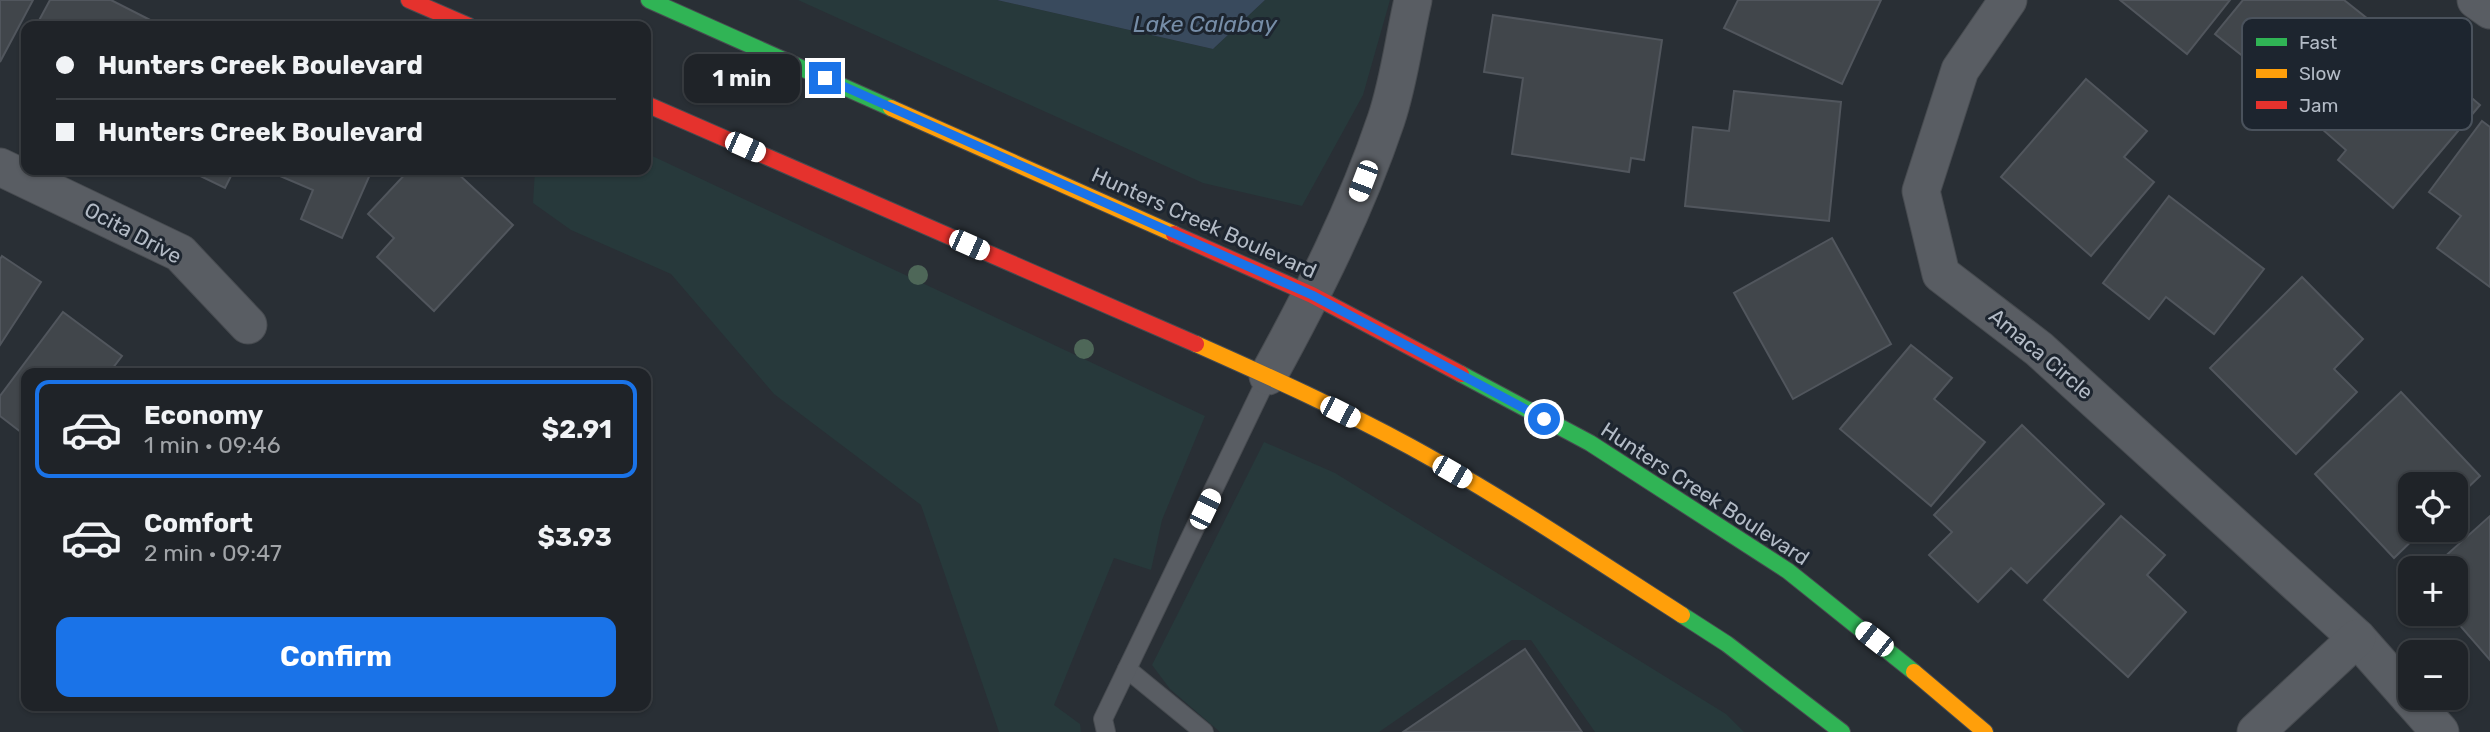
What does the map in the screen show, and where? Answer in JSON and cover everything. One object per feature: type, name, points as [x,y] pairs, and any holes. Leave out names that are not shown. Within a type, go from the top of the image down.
[{"type":"street","points":[[409,0],[457,21]]},
{"type":"street","name":"Hunters Creek Boulevard","points":[[649,0],[1312,295],[1590,443],[1788,571],[1959,708],[1985,732]]},
{"type":"street","points":[[1268,376],[1312,295],[1354,202],[1387,118],[1413,0]]},
{"type":"street","name":"Amaca Circle","points":[[2008,0],[1960,70],[1921,191],[1941,274],[2039,349],[2357,638],[2398,684]]},
{"type":"street","points":[[2476,0],[2490,10]]},
{"type":"street","points":[[651,106],[1268,376],[1411,447],[1534,520],[1727,644],[1842,732]]},
{"type":"street","name":"Ocita Drive","points":[[0,167],[180,253],[248,325]]},
{"type":"street","points":[[2256,732],[2357,638]]},
{"type":"street","name":"Amaca Circle","points":[[2421,710],[2440,732]]},
{"type":"lane","points":[[1106,732],[1103,719],[1268,376]]},
{"type":"lane","points":[[1127,670],[1204,732]]},
{"type":"shaded area","points":[[798,0],[997,0],[1213,49],[1265,0],[1390,0],[1363,95],[1302,206],[1203,183]]},
{"type":"shaded area","points":[[651,155],[1205,416],[1162,520],[1151,570],[1114,558],[1054,705],[1080,724],[1081,732],[999,732],[921,505],[774,394],[671,274],[571,230],[533,203],[535,175],[651,175]]},
{"type":"shaded area","points":[[1264,442],[1335,473],[1726,714],[1744,732],[1595,732],[1531,640],[1512,640],[1379,732],[1220,732],[1170,689],[1152,665]]},
{"type":"water","name":"Lake Calabay","points":[[997,0],[1265,0],[1213,49]]},
{"type":"building","points":[[0,0],[33,0],[21,21],[0,62]]},
{"type":"building","points":[[50,0],[111,0],[152,21],[39,21]]},
{"type":"building","points":[[1738,0],[1881,0],[1842,84],[1724,28]]},
{"type":"building","points":[[2120,0],[2230,0],[2187,54]]},
{"type":"building","points":[[2243,0],[2344,0],[2367,18],[2242,18],[2242,55],[2215,34]]},
{"type":"building","points":[[1493,15],[1662,40],[1644,160],[1631,158],[1629,172],[1512,154],[1523,78],[1484,72]]},
{"type":"building","points":[[2086,79],[2147,131],[2124,157],[2154,182],[2091,256],[2001,177]]},
{"type":"building","points":[[1734,91],[1841,102],[1829,221],[1685,206],[1693,127],[1729,131]]},
{"type":"building","points":[[2472,98],[2480,105],[2472,114]]},
{"type":"building","points":[[2482,121],[2490,127],[2490,287],[2437,248],[2461,216],[2429,192]]},
{"type":"building","points":[[2323,130],[2459,130],[2393,208],[2338,160],[2346,150]]},
{"type":"building","points":[[198,175],[232,175],[225,188]]},
{"type":"building","points":[[278,175],[370,175],[342,238],[301,219],[313,190]]},
{"type":"building","points":[[404,175],[459,175],[513,225],[434,311],[377,257],[394,238],[368,214]]},
{"type":"building","points":[[2169,196],[2264,269],[2214,334],[2166,297],[2149,319],[2103,283]]},
{"type":"building","points":[[1832,238],[1891,344],[1793,399],[1734,293]]},
{"type":"building","points":[[2,256],[41,282],[0,345],[0,259]]},
{"type":"building","points":[[2302,277],[2363,339],[2334,369],[2357,392],[2296,454],[2210,368]]},
{"type":"building","points":[[63,312],[122,356],[113,368],[21,368]]},
{"type":"building","points":[[1911,345],[1952,378],[1934,399],[1985,442],[1931,506],[1840,429]]},
{"type":"building","points":[[21,368],[21,432],[0,416],[0,396]]},
{"type":"building","points":[[2401,392],[2480,476],[2468,488],[2468,472],[2398,472],[2398,542],[2411,542],[2394,558],[2315,474]]},
{"type":"building","points":[[2022,425],[2104,504],[2027,583],[2011,568],[1978,602],[1929,555],[1952,532],[1934,515]]},
{"type":"building","points":[[2121,516],[2165,555],[2147,575],[2186,612],[2128,677],[2044,600]]},
{"type":"building","points":[[2490,516],[2490,660],[2460,626],[2468,626],[2468,556],[2445,556],[2461,542],[2468,542],[2468,536]]},
{"type":"building","points":[[1525,649],[1582,732],[1403,732]]},
{"type":"traffic: fast","points":[[649,0],[891,108]]},
{"type":"traffic: fast","points":[[1461,374],[1590,443],[1788,571],[1914,672]]},
{"type":"traffic: fast","points":[[1682,615],[1727,644],[1842,732]]},
{"type":"traffic: slow","points":[[891,108],[1174,234]]},
{"type":"traffic: slow","points":[[1196,344],[1331,406],[1411,447],[1514,508],[1682,615]]},
{"type":"traffic: slow","points":[[1914,672],[1985,732]]},
{"type":"traffic: jam","points":[[409,0],[457,21]]},
{"type":"traffic: jam","points":[[651,106],[1196,344]]},
{"type":"traffic: jam","points":[[1174,234],[1312,295],[1461,374]]},
{"type":"route","points":[[825,78],[1312,295],[1544,419]]}]
